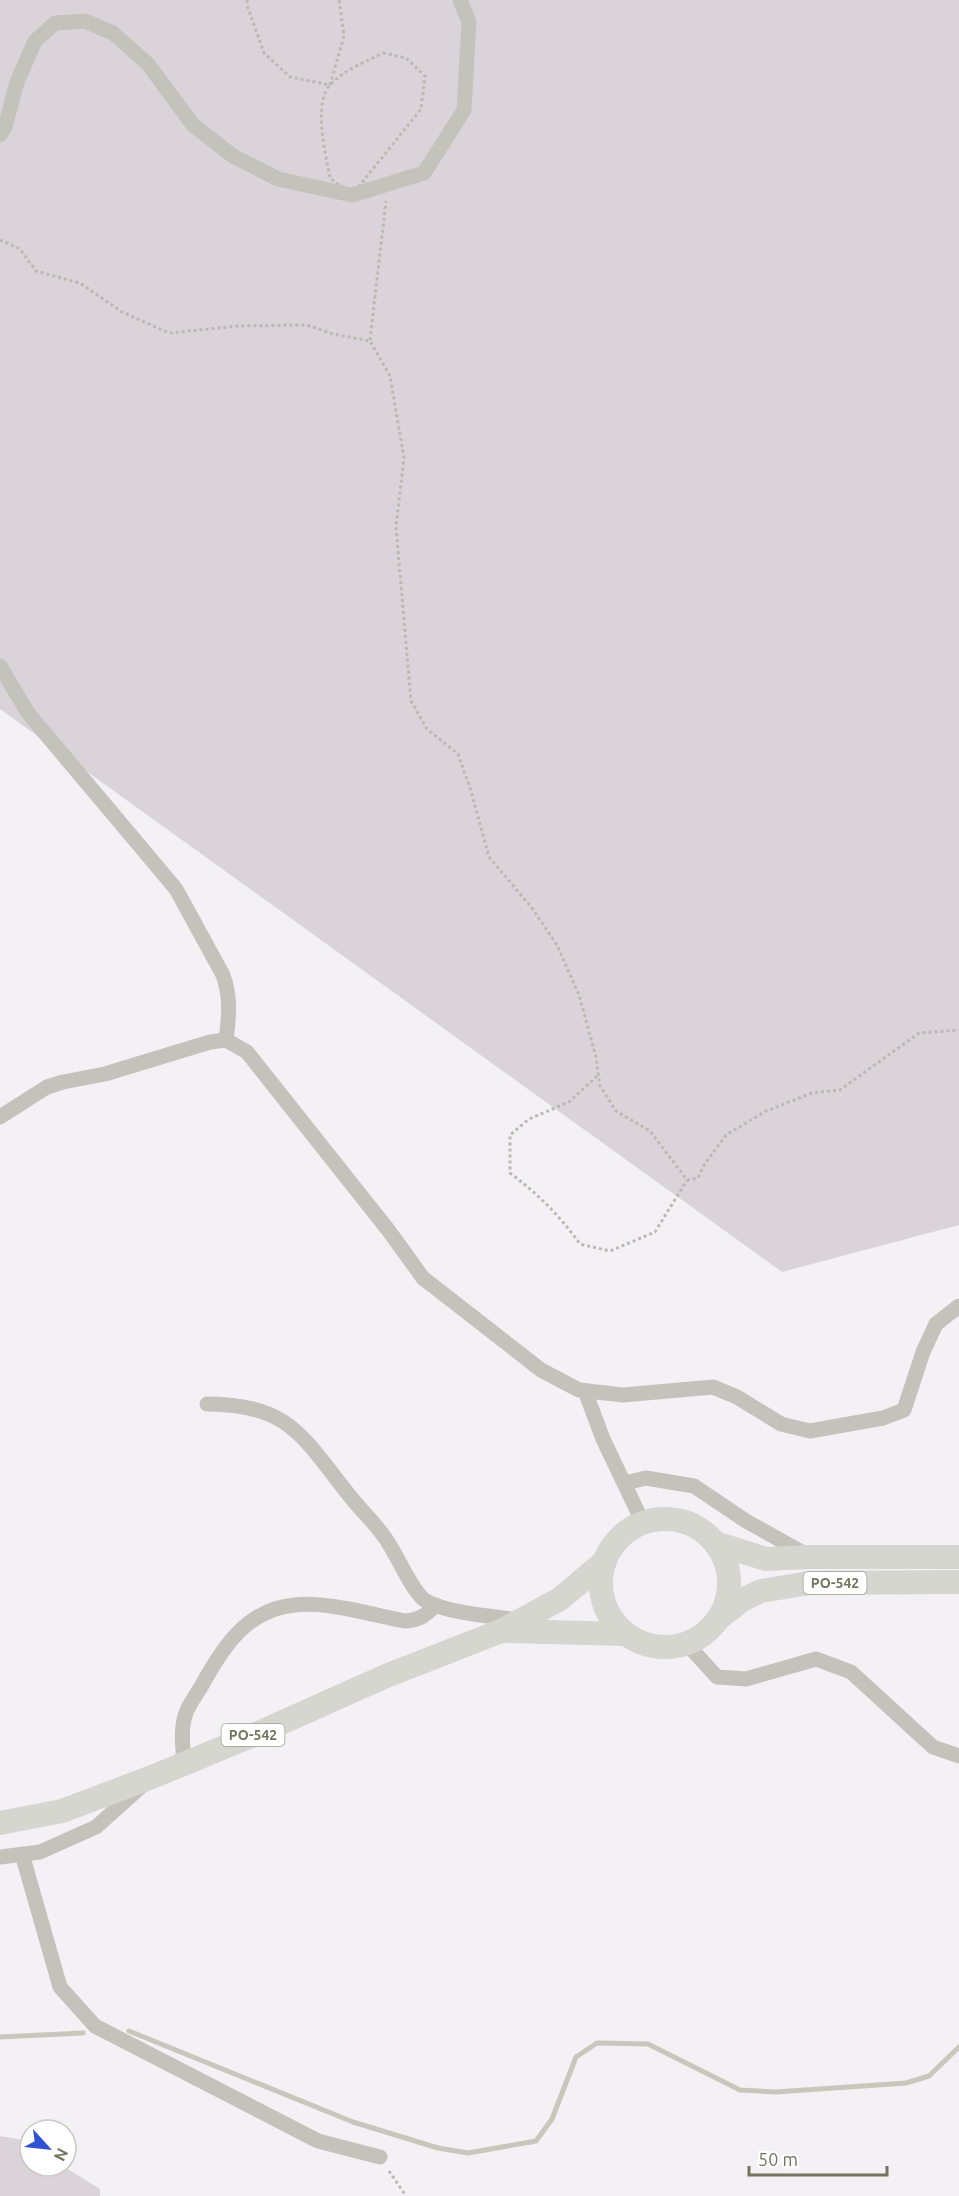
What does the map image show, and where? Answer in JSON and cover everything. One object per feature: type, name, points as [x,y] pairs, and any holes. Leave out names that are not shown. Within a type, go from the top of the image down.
[{"type":"main road","name":"PO-542","points":[[719,1618],[727,1599],[729,1580],[725,1560],[715,1543],[704,1532],[690,1524],[674,1520],[658,1520],[643,1523],[620,1538],[611,1548],[605,1561],[601,1587],[608,1613],[625,1634],[644,1644],[665,1648],[687,1644],[705,1633],[719,1618],[742,1600],[760,1591],[809,1583],[959,1582]]},
{"type":"main road","name":"PO-542","points":[[715,1543],[766,1559],[959,1557]]},
{"type":"main road","name":"PO-542","points":[[0,1823],[62,1810],[152,1777],[386,1676],[511,1626],[560,1599],[605,1561]]},
{"type":"main road","name":"PO-542","points":[[511,1626],[625,1634]]},
{"type":"street","points":[[0,135],[5,127],[17,82],[35,41],[55,22],[85,21],[113,33],[148,64],[193,125],[233,156],[278,179],[352,195],[424,173],[464,110],[469,22],[459,0]]},
{"type":"street","points":[[0,666],[28,713],[176,889],[228,988],[230,1010],[226,1040]]},
{"type":"street","points":[[0,1117],[47,1087],[105,1074],[210,1042],[226,1040],[247,1052],[269,1077],[423,1278],[541,1370],[579,1390],[623,1395],[713,1387],[737,1397],[781,1424],[810,1431],[883,1418],[904,1410],[922,1352],[936,1324],[959,1305]]},
{"type":"street","points":[[585,1391],[603,1439],[643,1523]]},
{"type":"street","points":[[207,1404],[246,1406],[277,1417],[295,1430],[351,1498],[380,1529],[418,1595],[436,1605],[480,1614],[511,1626]]},
{"type":"street","points":[[625,1483],[646,1478],[694,1486],[746,1521],[810,1557]]},
{"type":"street","points":[[184,1764],[182,1732],[186,1713],[229,1642],[261,1614],[268,1610],[296,1604],[331,1607],[405,1621],[424,1617],[436,1605]]},
{"type":"street","points":[[687,1644],[717,1677],[746,1679],[816,1659],[851,1672],[933,1747],[959,1756]]},
{"type":"street","points":[[0,1857],[40,1852],[96,1827],[152,1777]]},
{"type":"street","points":[[21,1854],[60,1987],[95,2026],[318,2141],[380,2157]]},
{"type":"path","points":[[247,0],[264,53],[290,77],[330,85],[354,67],[383,53],[406,58],[425,76],[421,109],[352,195],[330,178],[320,111],[330,85],[344,36],[339,0]]},
{"type":"path","points":[[388,184],[370,341],[390,376],[404,458],[396,527],[411,701],[427,729],[458,754],[471,790],[489,857],[532,908],[557,945],[579,995],[596,1057],[600,1086],[616,1111],[650,1131],[687,1180]]},
{"type":"path","points":[[0,240],[20,249],[36,271],[80,283],[122,312],[169,333],[238,326],[307,325],[333,334],[370,341]]},
{"type":"path","points":[[687,1180],[698,1179],[704,1165],[726,1135],[766,1111],[812,1093],[840,1090],[919,1033],[959,1030]]},
{"type":"path","points":[[597,1076],[569,1102],[529,1119],[510,1135],[510,1173],[535,1192],[563,1220],[580,1244],[610,1251],[656,1233],[687,1180]]},
{"type":"path","points":[[380,2157],[406,2196]]},
{"type":"shaded area","points":[[0,0],[959,0],[959,1225],[782,1272],[0,709]]},
{"type":"shaded area","points":[[0,2136],[18,2139],[18,2178],[78,2178],[78,2175],[100,2189],[100,2196],[0,2196]]},
{"type":"waterway","points":[[129,2031],[353,2122],[438,2148],[468,2153],[536,2141],[552,2119],[576,2057],[597,2043],[648,2044],[740,2090],[776,2092],[906,2083],[929,2076],[959,2047]]},
{"type":"waterway","points":[[0,2037],[83,2033]]}]
